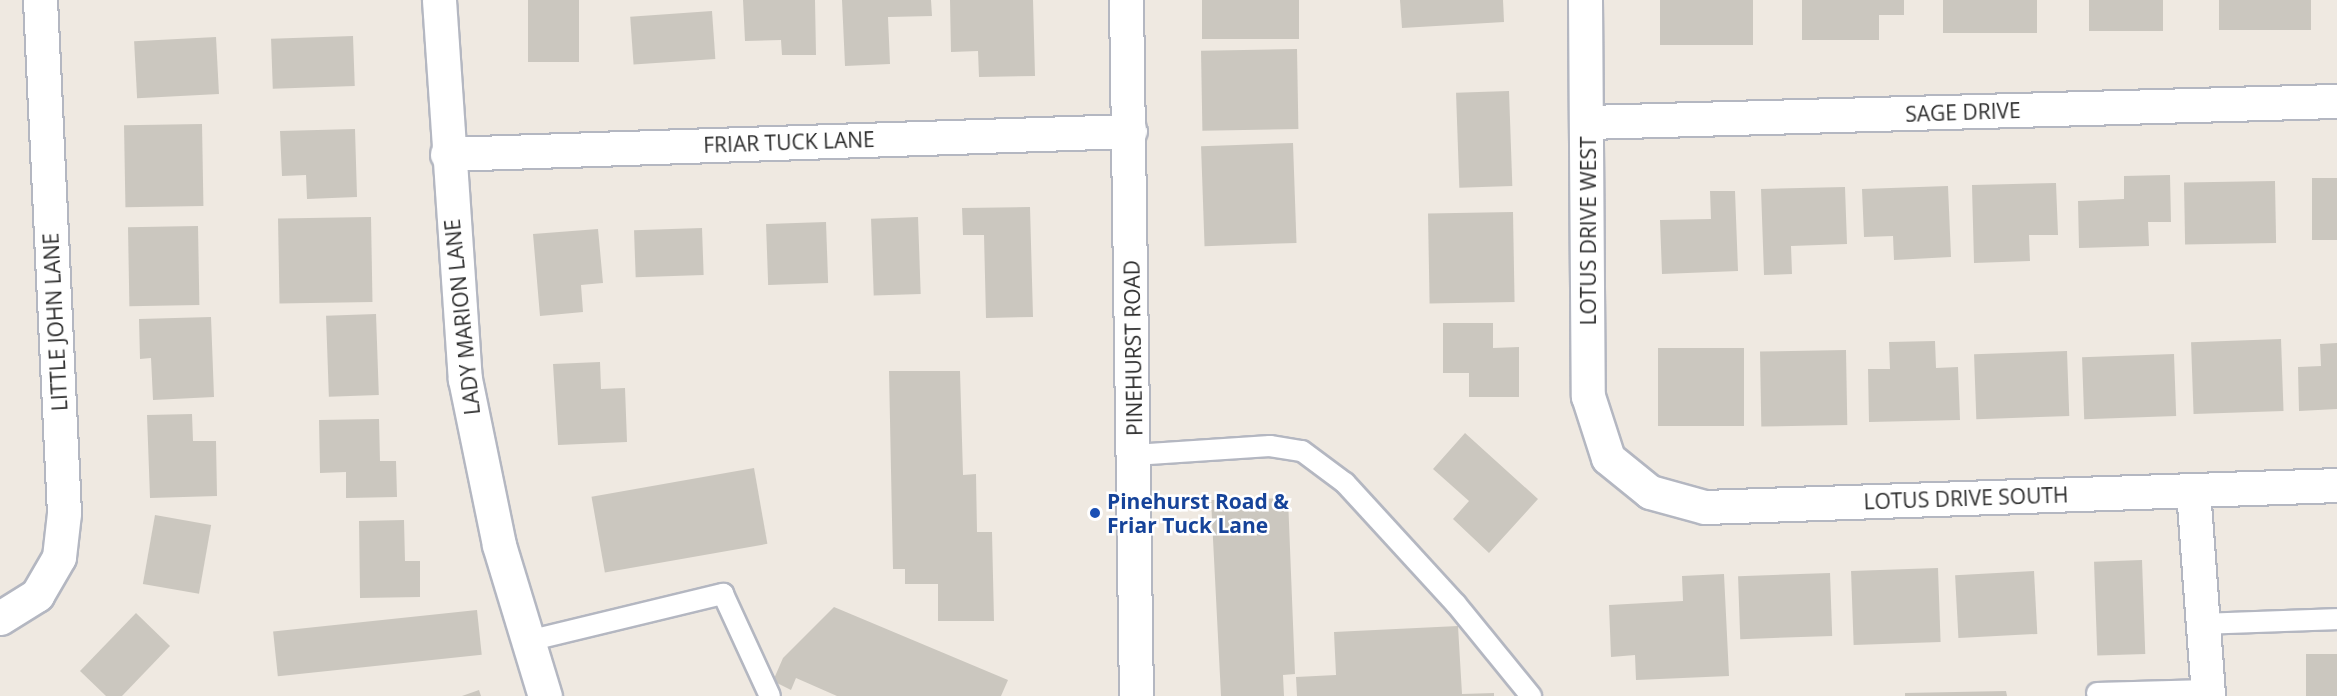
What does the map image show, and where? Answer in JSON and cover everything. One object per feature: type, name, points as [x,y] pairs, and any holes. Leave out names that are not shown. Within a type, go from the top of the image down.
[{"type":"street","name":"LITTLE JOHN LANE","points":[[0,618],[37,595],[59,557],[64,513],[40,0]]},
{"type":"street","name":"LADY MARION LANE","points":[[439,0],[447,154],[465,379],[499,545],[545,696]]},
{"type":"street","name":"PINEHURST ROAD","points":[[1126,0],[1130,131],[1136,696]]},
{"type":"street","name":"LOTUS DRIVE WEST","points":[[1585,0],[1588,122],[1588,396],[1608,458]]},
{"type":"street","name":"SAGE DRIVE","points":[[1588,122],[2337,101]]},
{"type":"street","name":"FRIAR TUCK LANE","points":[[447,154],[1130,131]]},
{"type":"street","name":"LOTUS DRIVE SOUTH","points":[[1608,458],[1650,492],[1705,507],[2337,484]]},
{"type":"street","points":[[2192,693],[2203,624],[2193,490]]},
{"type":"lane","points":[[1134,455],[1270,446],[1302,451],[1345,483],[1455,604],[1531,696]]},
{"type":"lane","points":[[528,641],[723,594],[770,696]]},
{"type":"lane","points":[[2203,624],[2337,619]]},
{"type":"lane","points":[[2097,693],[2192,693]]},
{"type":"building","points":[[528,0],[579,0],[579,62],[528,62]]},
{"type":"building","points":[[743,0],[815,0],[816,55],[782,55],[781,40],[745,41]]},
{"type":"building","points":[[842,0],[931,0],[932,16],[888,17],[890,64],[845,66]]},
{"type":"building","points":[[950,0],[1033,0],[1035,76],[979,77],[978,51],[951,52]]},
{"type":"building","points":[[1202,0],[1299,0],[1299,39],[1202,39]]},
{"type":"building","points":[[1400,0],[1503,0],[1504,22],[1402,28]]},
{"type":"building","points":[[1660,0],[1753,0],[1753,45],[1660,45]]},
{"type":"building","points":[[1802,0],[1904,0],[1904,15],[1879,15],[1879,40],[1802,40]]},
{"type":"building","points":[[1943,0],[2037,0],[2037,33],[1943,33]]},
{"type":"building","points":[[2089,0],[2163,0],[2163,31],[2089,31]]},
{"type":"building","points":[[2219,0],[2311,0],[2311,30],[2219,30]]},
{"type":"building","points":[[712,11],[715,59],[634,65],[630,17]]},
{"type":"building","points":[[353,36],[355,86],[273,89],[271,39]]},
{"type":"building","points":[[216,37],[219,94],[137,98],[134,41]]},
{"type":"building","points":[[1297,49],[1298,129],[1202,131],[1201,51]]},
{"type":"building","points":[[1509,91],[1512,186],[1459,188],[1456,93]]},
{"type":"building","points":[[202,124],[203,206],[125,207],[124,125]]},
{"type":"building","points":[[355,129],[357,197],[307,199],[306,175],[282,176],[280,131]]},
{"type":"building","points":[[1293,143],[1296,243],[1205,246],[1201,146]]},
{"type":"building","points":[[2170,175],[2171,222],[2148,222],[2149,246],[2079,248],[2078,201],[2124,199],[2124,176]]},
{"type":"building","points":[[2312,178],[2337,178],[2337,240],[2312,240]]},
{"type":"building","points":[[2275,181],[2276,243],[2185,245],[2184,183]]},
{"type":"building","points":[[2056,183],[2058,235],[2029,235],[2030,261],[1974,263],[1972,185]]},
{"type":"building","points":[[1948,186],[1951,257],[1894,260],[1893,236],[1864,237],[1862,189]]},
{"type":"building","points":[[1845,187],[1847,244],[1791,246],[1792,274],[1764,275],[1761,189]]},
{"type":"building","points":[[1710,191],[1735,191],[1738,271],[1662,274],[1660,220],[1711,219]]},
{"type":"building","points":[[1030,207],[1033,317],[986,318],[984,235],[963,235],[962,208]]},
{"type":"building","points":[[1513,212],[1515,302],[1430,303],[1428,213]]},
{"type":"building","points":[[371,217],[372,302],[279,304],[278,219]]},
{"type":"building","points":[[918,217],[921,294],[874,296],[871,219]]},
{"type":"building","points":[[826,222],[828,283],[768,285],[766,224]]},
{"type":"building","points":[[198,226],[199,305],[129,306],[128,227]]},
{"type":"building","points":[[702,228],[704,275],[636,277],[634,230]]},
{"type":"building","points":[[598,229],[603,283],[581,285],[583,312],[540,316],[533,234]]},
{"type":"building","points":[[376,314],[379,395],[329,397],[326,316]]},
{"type":"building","points":[[211,317],[214,397],[153,400],[151,358],[140,359],[139,319]]},
{"type":"building","points":[[1443,323],[1493,323],[1493,348],[1519,347],[1519,397],[1469,397],[1469,373],[1443,373]]},
{"type":"building","points":[[2281,339],[2284,411],[2194,414],[2191,342]]},
{"type":"building","points":[[1935,341],[1936,368],[1958,367],[1960,420],[1869,422],[1868,369],[1890,369],[1889,342]]},
{"type":"building","points":[[2337,343],[2337,409],[2299,411],[2298,367],[2321,366],[2320,344]]},
{"type":"building","points":[[1658,348],[1744,348],[1744,426],[1658,426]]},
{"type":"building","points":[[1846,350],[1847,425],[1761,426],[1760,352]]},
{"type":"building","points":[[2067,351],[2069,416],[1976,419],[1974,354]]},
{"type":"building","points":[[2174,354],[2176,416],[2084,419],[2082,357]]},
{"type":"building","points":[[600,362],[601,389],[625,388],[627,442],[558,445],[553,364]]},
{"type":"building","points":[[889,371],[960,371],[963,475],[976,474],[977,532],[992,532],[994,621],[938,621],[938,584],[905,584],[905,569],[893,569]]},
{"type":"building","points":[[192,414],[193,441],[216,441],[217,496],[150,498],[147,415]]},
{"type":"building","points":[[379,419],[380,461],[396,461],[397,497],[346,498],[346,472],[320,473],[319,420]]},
{"type":"building","points":[[1465,433],[1538,499],[1489,553],[1453,519],[1469,501],[1433,469]]},
{"type":"building","points":[[754,468],[767,544],[605,572],[592,497]]},
{"type":"building","points":[[1288,498],[1295,674],[1283,675],[1284,696],[1221,696],[1211,500]]},
{"type":"building","points":[[155,515],[211,525],[199,594],[143,584]]},
{"type":"building","points":[[404,520],[405,561],[420,561],[420,597],[360,598],[359,521]]},
{"type":"building","points":[[2142,560],[2145,654],[2097,656],[2094,562]]},
{"type":"building","points":[[1938,568],[1941,642],[1854,645],[1851,571]]},
{"type":"building","points":[[2034,571],[2037,634],[1958,638],[1955,575]]},
{"type":"building","points":[[1830,573],[1832,636],[1740,639],[1738,576]]},
{"type":"building","points":[[1724,574],[1729,676],[1636,680],[1635,655],[1611,657],[1609,605],[1683,601],[1682,576]]},
{"type":"building","points":[[834,607],[1008,680],[1001,696],[837,696],[796,678],[791,690],[773,681],[783,658]]},
{"type":"building","points":[[477,610],[482,655],[278,676],[273,631]]},
{"type":"building","points":[[136,613],[170,646],[122,696],[106,696],[80,671]]},
{"type":"building","points":[[1458,626],[1462,694],[1494,693],[1494,696],[1297,696],[1296,677],[1336,675],[1334,632]]},
{"type":"building","points":[[2306,654],[2337,654],[2337,696],[2306,696]]},
{"type":"building","points":[[479,690],[481,696],[462,696]]},
{"type":"building","points":[[2006,691],[2007,696],[1905,696],[1905,693]]},
{"type":"place","name":"Pinehurst Road & Friar Tuck Lane","points":[[1095,513]]}]
